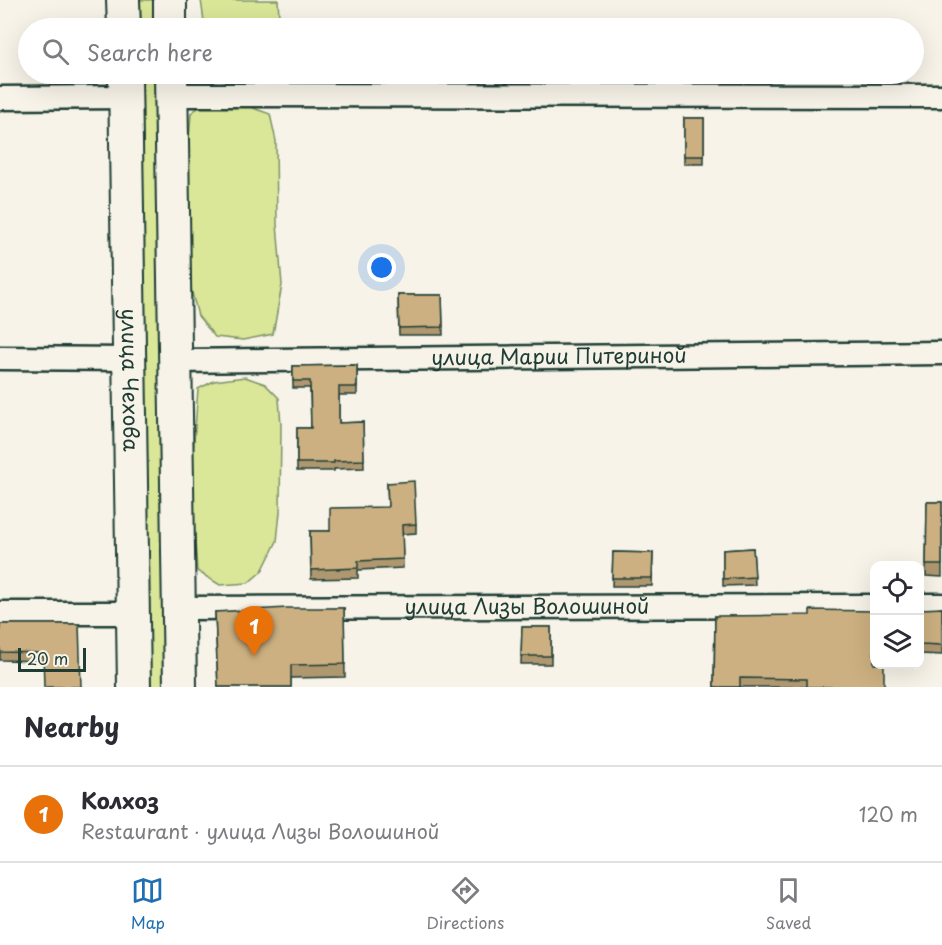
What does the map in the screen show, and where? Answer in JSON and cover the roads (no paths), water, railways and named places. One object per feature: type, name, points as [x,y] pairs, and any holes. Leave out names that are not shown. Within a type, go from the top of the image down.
[{"type":"main road","points":[[123,0],[124,18]]},
{"type":"main road","points":[[170,0],[170,18]]},
{"type":"main road","points":[[171,84],[180,687]]},
{"type":"main road","name":"улица Чехова","points":[[125,85],[134,687]]},
{"type":"street","points":[[171,84],[942,96]]},
{"type":"street","points":[[0,98],[125,85]]},
{"type":"street","name":"улица Марии Питериной","points":[[175,361],[942,353]]},
{"type":"street","points":[[0,358],[129,358]]},
{"type":"street","points":[[924,605],[942,605]]},
{"type":"street","name":"улица Лизы Волошиной","points":[[179,608],[870,606]]},
{"type":"street","points":[[0,613],[133,613]]},
{"type":"place","name":"Колхоз","points":[[254,656]]}]
